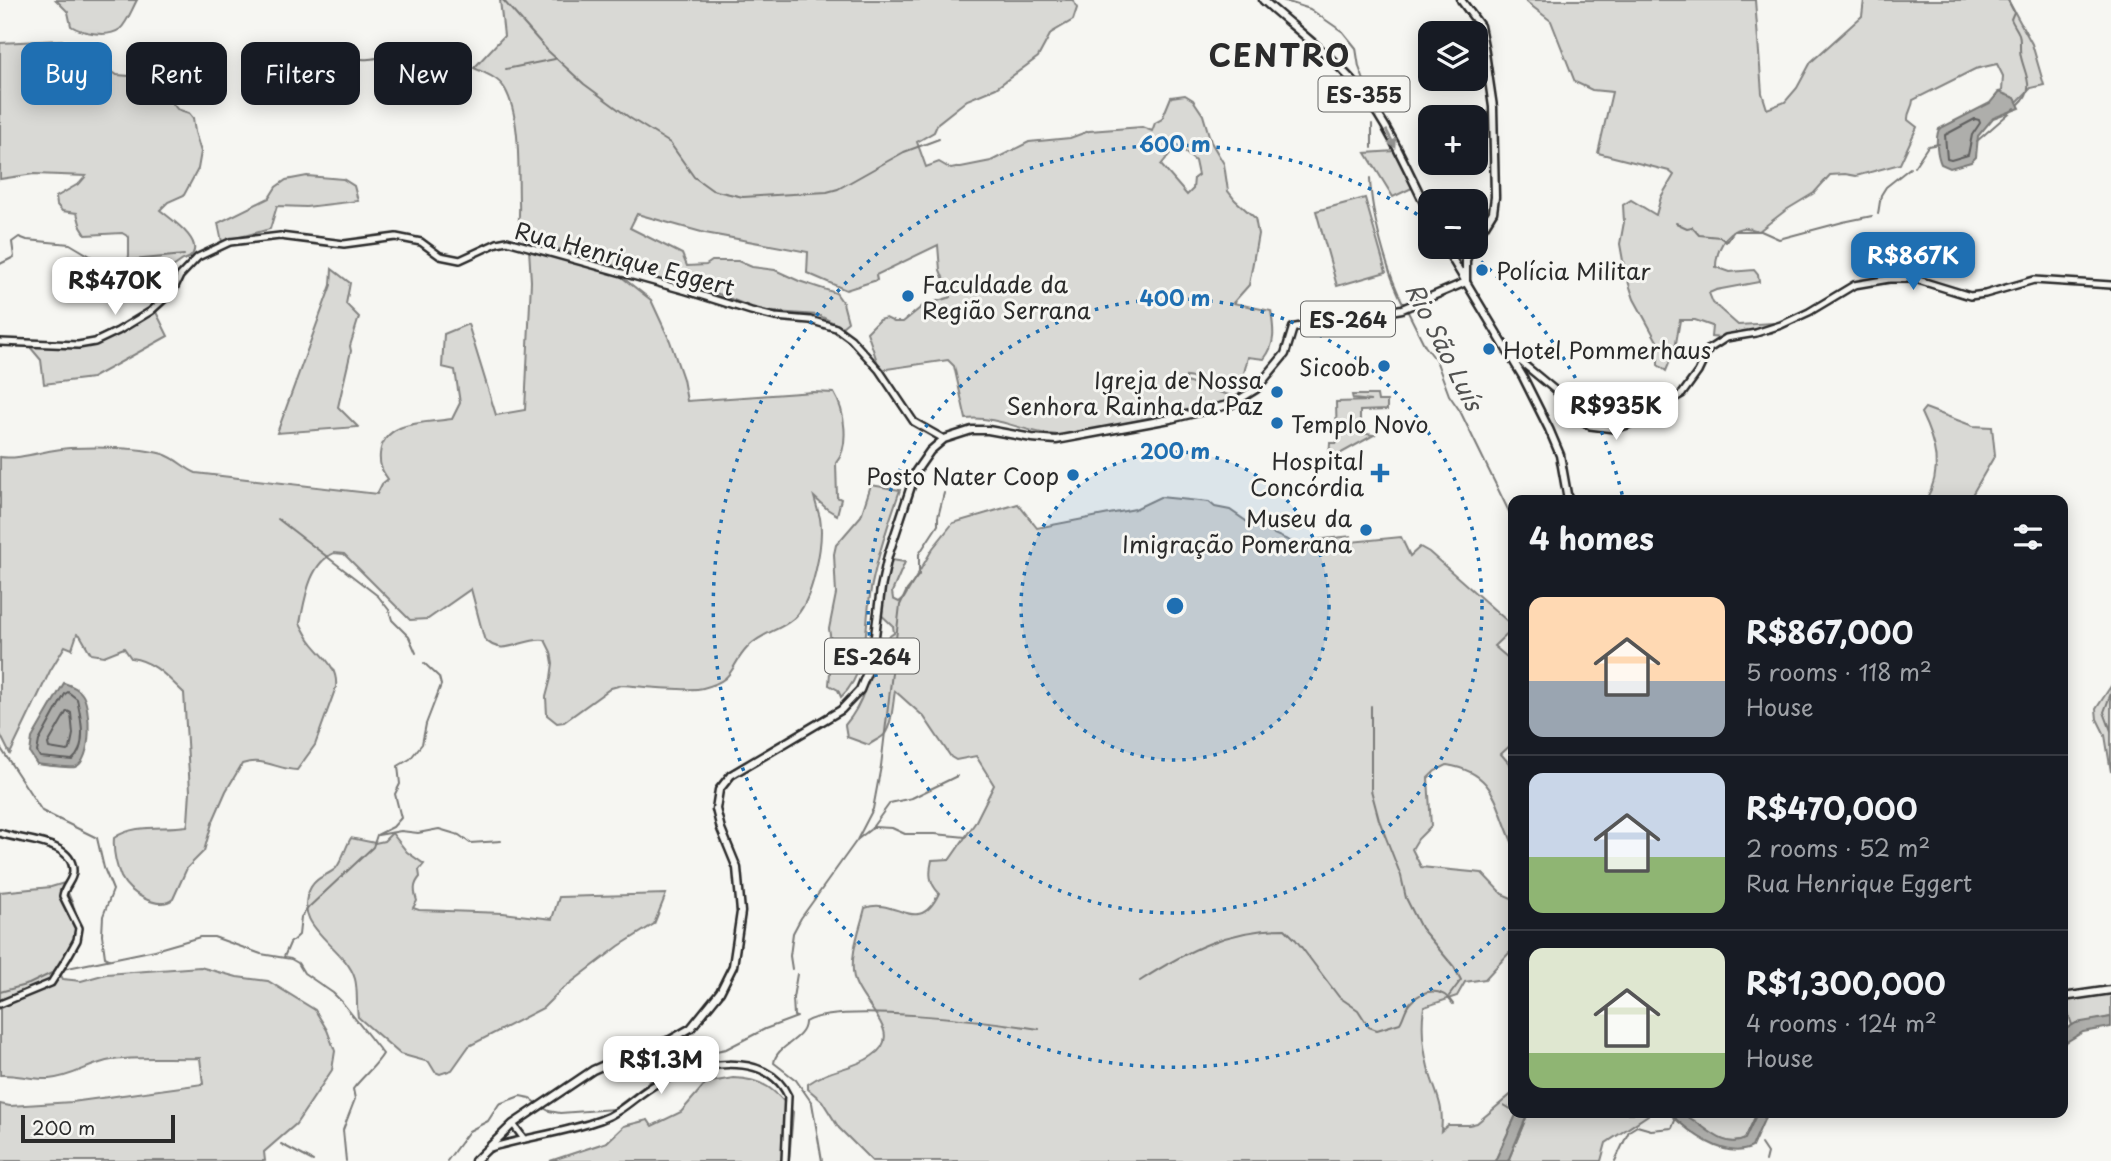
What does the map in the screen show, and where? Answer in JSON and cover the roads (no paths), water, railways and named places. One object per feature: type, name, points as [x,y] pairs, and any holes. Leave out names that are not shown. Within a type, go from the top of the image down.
[{"type":"main road","name":"ES-355","points":[[1262,0],[1347,76],[1364,95],[1376,112],[1418,192]]},
{"type":"main road","points":[[1461,0],[1480,26],[1493,107],[1495,197],[1493,212],[1488,220]]},
{"type":"main road","points":[[1453,259],[1507,350],[1559,449],[1567,495]]},
{"type":"main road","points":[[1466,259],[1466,282]]},
{"type":"main road","name":"ES-264","points":[[475,1161],[513,1124],[593,1070],[682,1034],[700,1019],[720,992],[733,966],[741,912],[737,868],[717,818],[719,790],[731,775],[841,710],[860,690],[869,668],[888,556],[916,471],[930,451],[944,439],[972,430],[1056,440],[1170,419],[1233,404],[1256,389],[1284,354],[1293,328],[1402,309],[1466,282]]},
{"type":"main road","points":[[2068,997],[2111,990]]},
{"type":"street","name":"Rua Henrique Eggert","points":[[0,342],[78,345],[95,342],[151,311],[173,291],[180,276],[198,257],[230,242],[280,236],[344,244],[396,237],[421,242],[440,256],[460,260],[507,241],[687,290],[751,311],[775,317],[810,320],[836,328],[879,370],[914,422],[944,439]]},
{"type":"street","points":[[1507,350],[1555,390],[1576,416],[1590,426],[1614,429],[1628,425],[1682,394],[1698,372],[1709,349],[1718,342],[1781,325],[1810,312],[1844,289],[1865,282],[1915,279],[1970,296],[2034,280],[2111,285]]},
{"type":"street","points":[[0,834],[50,845],[61,851],[72,864],[73,873],[64,890],[64,896],[77,922],[79,934],[51,983],[0,1004]]},
{"type":"street","points":[[487,1149],[566,1130],[613,1115],[658,1082],[705,1066],[734,1064],[768,1073],[788,1096],[785,1161]]},
{"type":"street","points":[[513,1124],[524,1139]]},
{"type":"water","points":[[1999,92],[2015,98],[2020,108],[1993,118],[1978,136],[1976,157],[1971,162],[1950,168],[1941,164],[1937,147],[1939,129],[1990,103]]},
{"type":"water","points":[[64,683],[78,690],[85,700],[89,733],[85,755],[75,767],[37,764],[30,753],[32,738]]},
{"type":"water","points":[[2111,1017],[2111,1027],[2083,1032],[2068,1041],[2068,1028],[2076,1023]]},
{"type":"water","points":[[1515,1118],[1526,1118],[1508,1161],[1495,1161]]},
{"type":"water","points":[[1675,1118],[1691,1118],[1720,1138],[1736,1142],[1745,1139],[1755,1118],[1765,1118],[1752,1147],[1741,1150],[1719,1147],[1686,1128]]},
{"type":"waterway","points":[[503,0],[547,50],[584,84],[670,143],[694,177],[712,190],[743,197],[827,192],[838,189],[904,152],[939,139]]},
{"type":"waterway","name":"Rio São Luís","points":[[1282,0],[1310,9],[1343,32],[1356,48],[1359,67],[1368,91]]},
{"type":"waterway","points":[[2008,0],[2014,12],[2011,19],[2019,34],[2020,54],[2028,82],[2027,93],[2019,104]]},
{"type":"waterway","points":[[360,59],[374,58]]},
{"type":"waterway","points":[[506,69],[555,59]]},
{"type":"waterway","name":"Rio São Luís","points":[[1373,98],[1374,103]]},
{"type":"waterway","points":[[1977,141],[2015,108]]},
{"type":"waterway","name":"Rio São Luís","points":[[1372,124],[1372,148]]},
{"type":"waterway","points":[[1914,167],[1928,146],[1939,144]]},
{"type":"waterway","points":[[1878,214],[1881,195],[1886,187],[1910,168]]},
{"type":"waterway","name":"Rio São Luís","points":[[1370,178],[1381,243],[1404,305]]},
{"type":"waterway","points":[[1676,223],[1687,228],[1692,227],[1699,235],[1720,237],[1726,242],[1734,231],[1761,231],[1779,239],[1872,216]]},
{"type":"waterway","points":[[0,264],[14,257],[12,242],[19,237],[70,244],[102,263],[184,255]]},
{"type":"waterway","name":"Rio São Luís","points":[[1407,310],[1425,346],[1436,360],[1449,395],[1460,411],[1508,510]]},
{"type":"waterway","points":[[792,969],[790,956],[793,933],[857,840],[873,809],[881,766],[900,605],[907,590],[919,575],[919,554],[938,525],[944,493]]},
{"type":"waterway","points":[[278,519],[378,596],[389,610],[392,620],[409,637],[416,653]]},
{"type":"waterway","points":[[284,957],[290,943],[299,935],[301,917],[309,907],[373,847],[377,835],[393,827],[401,818],[395,794],[400,784],[398,766],[410,759],[422,744],[426,724],[441,685],[439,677],[424,663]]},
{"type":"waterway","points":[[2111,693],[2104,712],[2111,731]]},
{"type":"waterway","points":[[1371,706],[1371,790],[1379,820],[1401,876],[1406,898],[1421,928],[1454,967],[1461,980],[1449,996]]},
{"type":"waterway","points":[[0,747],[42,811],[97,838],[104,868],[113,890],[103,916],[105,957],[109,959]]},
{"type":"waterway","points":[[858,839],[871,829],[890,803],[912,798],[957,776]]},
{"type":"waterway","points":[[873,827],[892,828],[905,834],[966,837]]},
{"type":"waterway","points":[[378,835],[439,829],[459,835],[470,843],[501,841]]},
{"type":"waterway","points":[[1140,981],[1174,960],[1209,944],[1245,933],[1285,929],[1339,997],[1358,1010],[1369,1027],[1377,1030],[1400,1023],[1410,1003],[1426,992],[1438,992],[1449,998],[1453,1004]]},
{"type":"waterway","points":[[63,969],[155,950],[200,937],[214,937],[261,954],[291,959],[298,963],[304,973],[342,1002],[383,1054],[353,1089],[355,1099],[343,1130],[346,1161]]},
{"type":"waterway","points":[[0,992],[29,984],[58,970]]},
{"type":"waterway","points":[[796,1017],[793,998],[797,974]]},
{"type":"waterway","points":[[805,1022],[823,1016],[849,1014],[918,1015],[1039,1029]]},
{"type":"waterway","points":[[542,1107],[560,1113],[614,1109],[664,1071],[701,1054],[726,1049],[765,1029],[797,1017]]},
{"type":"waterway","points":[[805,1023],[800,1034],[780,1052],[774,1063],[796,1080],[812,1103],[822,1161]]},
{"type":"waterway","points":[[447,1161],[469,1131],[488,1121],[499,1104],[520,1096],[530,1098],[538,1104]]},
{"type":"waterway","points":[[1504,1105],[1508,1107]]},
{"type":"waterway","points":[[1615,1161],[1629,1131],[1637,1126],[1651,1130],[1672,1128],[1676,1118]]},
{"type":"waterway","points":[[281,1144],[313,1161]]},
{"type":"waterway","points":[[1761,1144],[1767,1153],[1765,1161]]},
{"type":"place","name":"Polícia Militar","points":[[1482,270]]},
{"type":"place","name":"Faculdade da Região Serrana","points":[[908,296]]},
{"type":"place","name":"Hotel Pommerhaus","points":[[1489,349]]},
{"type":"place","name":"Sicoob","points":[[1384,366]]},
{"type":"place","name":"Igreja de Nossa Senhora Rainha da Paz","points":[[1277,392]]},
{"type":"place","name":"Templo Novo","points":[[1277,423]]},
{"type":"place","name":"Hospital Concórdia","points":[[1380,473]]},
{"type":"place","name":"Posto Nater Coop","points":[[1073,475]]},
{"type":"place","name":"Museu da Imigração Pomerana","points":[[1366,530]]},
{"type":"district","name":"CENTRO","points":[[1280,54]]}]
